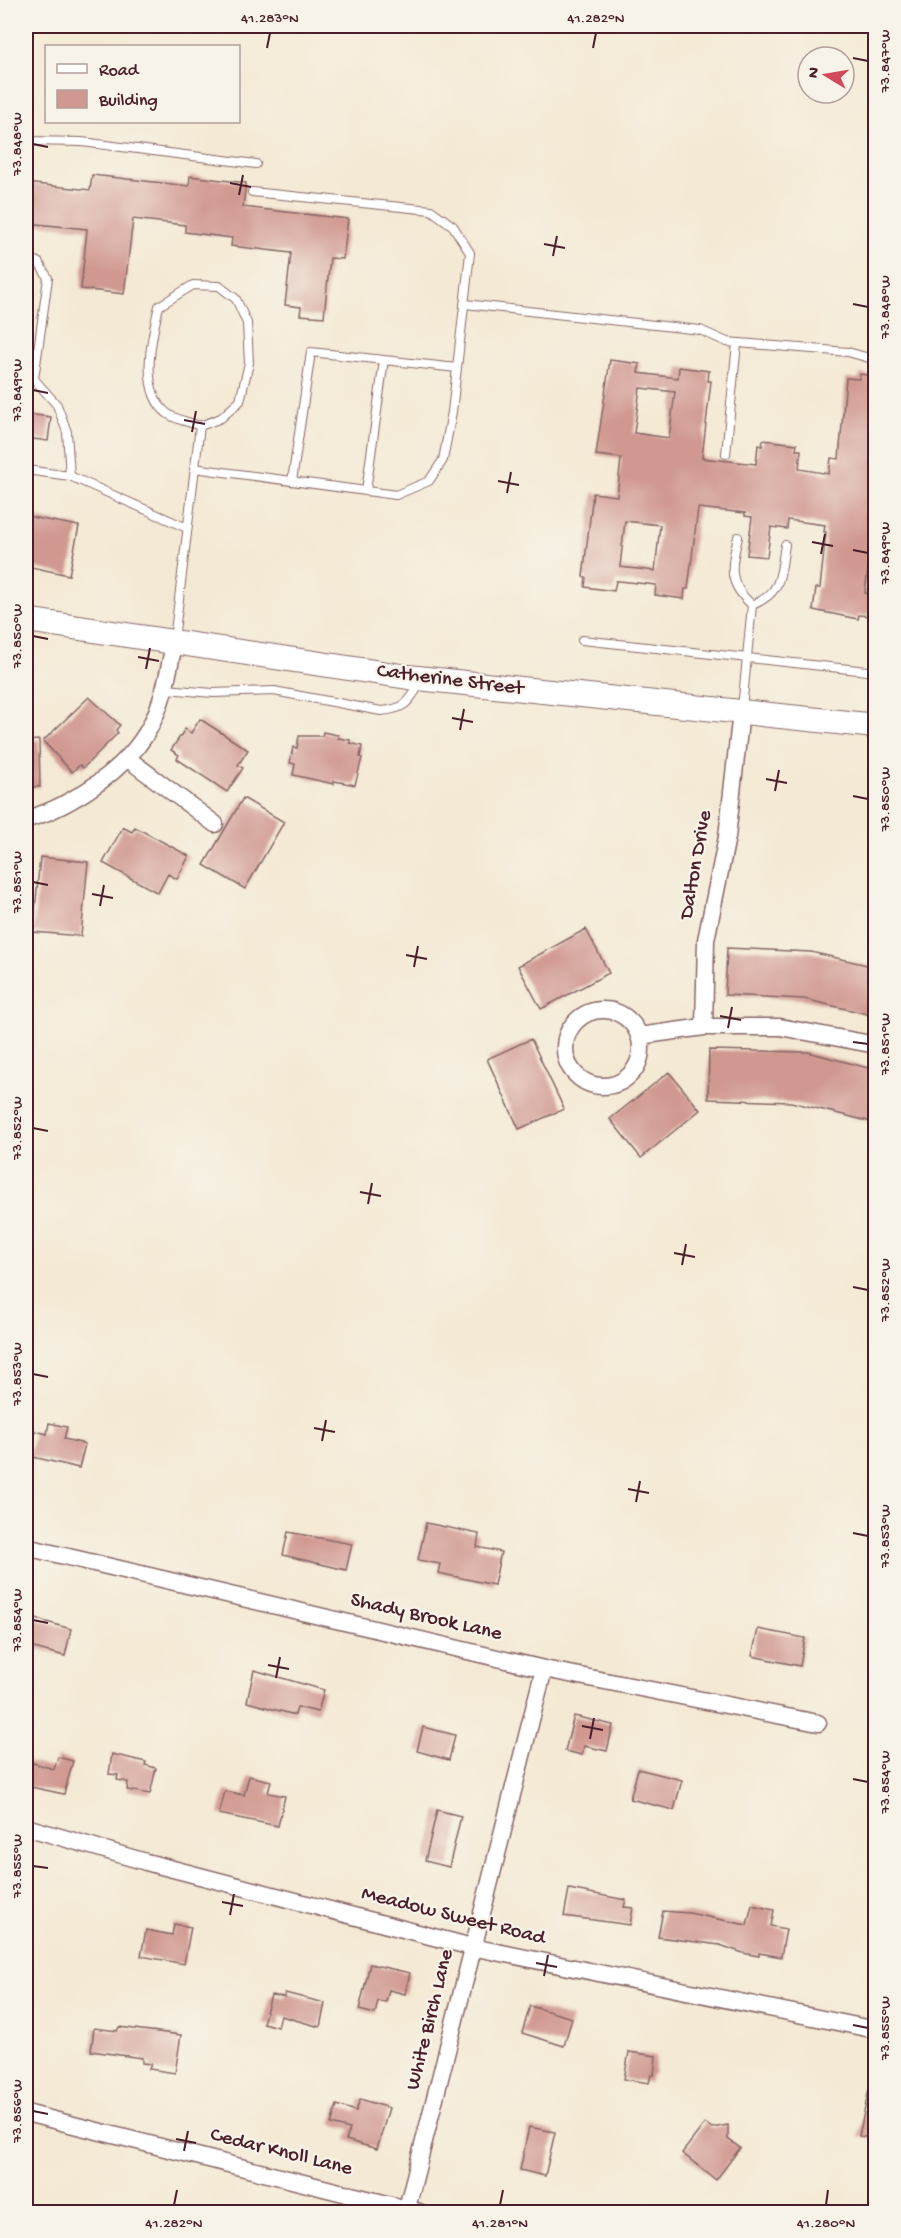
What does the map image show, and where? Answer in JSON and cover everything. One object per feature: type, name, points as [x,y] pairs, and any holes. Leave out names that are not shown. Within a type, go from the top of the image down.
[{"type":"street","name":"Catherine Street","points":[[26,620],[423,679],[876,726]]},
{"type":"street","points":[[26,819],[63,806],[114,773],[128,759],[156,718],[166,689],[174,642]]},
{"type":"street","name":"Dalton Drive","points":[[704,1027],[706,940],[726,837],[741,712]]},
{"type":"street","points":[[128,759],[215,824]]},
{"type":"street","points":[[600,1010],[615,1011],[628,1019],[639,1036],[639,1059],[632,1072],[621,1081],[606,1085],[591,1084],[569,1065],[565,1050],[567,1036],[574,1023],[586,1014],[600,1010]]},
{"type":"street","points":[[639,1036],[704,1027],[780,1027],[876,1045]]},
{"type":"street","name":"Shady Brook Lane","points":[[26,1547],[544,1669],[818,1723]]},
{"type":"street","name":"White Birch Lane","points":[[413,2210],[472,1947],[544,1669]]},
{"type":"street","name":"Meadow Sweet Road","points":[[26,1827],[146,1862],[472,1947],[876,2030]]},
{"type":"street","name":"Cedar Knoll Lane","points":[[26,2113],[413,2210]]},
{"type":"lane","points":[[26,141],[82,142],[256,164]]},
{"type":"lane","points":[[194,468],[396,495],[429,481],[443,460],[458,368],[470,253],[453,226],[431,210],[252,192]]},
{"type":"lane","points":[[26,255],[39,263],[48,278],[34,379],[57,405],[67,432],[70,476]]},
{"type":"lane","points":[[193,285],[219,286],[236,299],[247,323],[249,363],[240,401],[221,418],[200,426],[168,414],[155,398],[149,374],[151,339],[159,306],[193,285]]},
{"type":"lane","points":[[465,304],[700,330],[727,342],[848,352],[876,360]]},
{"type":"lane","points":[[726,454],[737,343]]},
{"type":"lane","points":[[292,481],[311,352],[458,368]]},
{"type":"lane","points":[[366,491],[384,360]]},
{"type":"lane","points":[[174,642],[200,426]]},
{"type":"lane","points":[[26,470],[70,476],[187,528]]},
{"type":"lane","points":[[738,537],[732,565],[734,583],[740,594],[752,605]]},
{"type":"lane","points":[[752,605],[764,600],[776,590],[784,545]]},
{"type":"lane","points":[[741,712],[752,605]]},
{"type":"lane","points":[[582,640],[876,672]]},
{"type":"lane","points":[[166,689],[213,693],[274,691],[381,711],[399,710],[409,701],[423,679]]},
{"type":"building","points":[[92,175],[189,186],[190,176],[246,183],[243,207],[348,219],[343,259],[330,258],[324,317],[300,315],[301,307],[285,305],[291,253],[231,246],[232,238],[185,232],[185,225],[133,219],[124,294],[81,289],[87,229],[26,223],[26,183],[90,190]]},
{"type":"building","points":[[610,360],[640,364],[638,373],[678,378],[679,367],[709,371],[708,381],[711,381],[702,458],[756,464],[758,445],[762,446],[763,440],[797,444],[796,450],[801,450],[799,469],[829,474],[831,458],[839,459],[846,378],[859,379],[860,374],[876,376],[876,537],[872,537],[865,593],[872,594],[869,616],[859,615],[858,619],[813,610],[816,588],[820,588],[825,525],[788,520],[787,529],[771,527],[767,557],[747,555],[752,517],[745,516],[745,513],[698,508],[688,589],[685,589],[684,599],[655,595],[656,585],[616,581],[614,591],[585,587],[586,577],[583,577],[593,493],[617,496],[621,458],[596,455]],"holes":[[[640,388],[675,392],[669,438],[634,433]],[[625,521],[660,525],[655,571],[620,567]]]},
{"type":"building","points":[[26,414],[51,417],[48,441],[26,438]]},
{"type":"building","points":[[26,516],[79,526],[69,575],[26,566]]},
{"type":"building","points":[[89,697],[120,725],[116,730],[118,733],[83,768],[80,765],[72,772],[43,741]]},
{"type":"building","points":[[200,719],[248,750],[238,765],[243,768],[227,792],[177,759],[179,755],[171,750],[185,729],[191,733]]},
{"type":"building","points":[[323,732],[338,735],[338,738],[350,740],[350,743],[362,746],[360,757],[362,758],[355,785],[334,781],[334,784],[293,775],[295,764],[290,763],[293,747],[297,748],[299,736],[322,736]]},
{"type":"building","points":[[39,740],[40,787],[26,787],[26,741]]},
{"type":"building","points":[[243,798],[284,822],[245,889],[204,865]]},
{"type":"building","points":[[123,827],[132,832],[135,827],[189,856],[177,879],[168,874],[158,893],[103,863]]},
{"type":"building","points":[[40,857],[88,862],[81,936],[33,932]]},
{"type":"building","points":[[586,929],[609,973],[541,1009],[518,966]]},
{"type":"building","points":[[727,948],[811,952],[876,967],[876,1016],[804,999],[725,995]]},
{"type":"building","points":[[531,1039],[564,1109],[519,1129],[487,1059]]},
{"type":"building","points":[[709,1050],[808,1052],[876,1070],[876,1123],[791,1102],[708,1099]]},
{"type":"building","points":[[669,1072],[700,1110],[641,1158],[610,1119]]},
{"type":"building","points":[[49,1423],[67,1427],[64,1439],[85,1444],[79,1468],[29,1456],[35,1431],[47,1434]]},
{"type":"building","points":[[426,1523],[479,1534],[477,1547],[501,1552],[494,1585],[438,1573],[440,1564],[418,1560]]},
{"type":"building","points":[[288,1532],[352,1544],[346,1570],[283,1555]]},
{"type":"building","points":[[26,1616],[71,1629],[65,1656],[26,1646]]},
{"type":"building","points":[[758,1629],[805,1638],[800,1666],[752,1656]]},
{"type":"building","points":[[254,1670],[324,1690],[318,1712],[297,1707],[295,1715],[247,1702]]},
{"type":"building","points":[[574,1716],[613,1725],[607,1751],[584,1746],[582,1755],[565,1751]]},
{"type":"building","points":[[423,1727],[455,1735],[449,1760],[417,1751]]},
{"type":"building","points":[[112,1754],[146,1762],[145,1765],[156,1768],[150,1794],[127,1790],[128,1782],[117,1780],[118,1775],[109,1774]]},
{"type":"building","points":[[58,1757],[73,1761],[64,1794],[26,1786],[26,1761],[54,1769]]},
{"type":"building","points":[[638,1769],[682,1780],[674,1810],[630,1799]]},
{"type":"building","points":[[249,1776],[271,1781],[268,1793],[285,1796],[278,1826],[219,1814],[225,1791],[244,1795]]},
{"type":"building","points":[[437,1810],[461,1816],[449,1867],[425,1861]]},
{"type":"building","points":[[569,1889],[626,1900],[624,1907],[633,1908],[630,1925],[564,1916]]},
{"type":"building","points":[[752,1905],[774,1910],[771,1926],[786,1929],[781,1957],[759,1953],[759,1956],[720,1945],[658,1937],[663,1911],[689,1913],[747,1925]]},
{"type":"building","points":[[174,1924],[191,1927],[184,1964],[141,1956],[146,1930],[172,1935]]},
{"type":"building","points":[[370,1964],[410,1973],[405,1994],[389,1990],[386,2002],[378,2001],[375,2014],[359,2010]]},
{"type":"building","points":[[285,1993],[325,2003],[320,2027],[281,2016],[278,2027],[263,2023],[271,1995],[285,1997]]},
{"type":"building","points":[[530,2006],[572,2018],[564,2046],[522,2033]]},
{"type":"building","points":[[119,2027],[181,2035],[175,2073],[149,2069],[151,2064],[142,2063],[142,2058],[91,2051],[94,2028],[117,2031]]},
{"type":"building","points":[[629,2052],[656,2056],[654,2075],[651,2075],[649,2083],[624,2079]]},
{"type":"building","points":[[869,2089],[876,2089],[876,2139],[859,2136]]},
{"type":"building","points":[[360,2099],[389,2108],[377,2149],[346,2140],[350,2129],[331,2124],[337,2105],[356,2111]]},
{"type":"building","points":[[705,2123],[712,2128],[728,2125],[728,2139],[740,2148],[716,2180],[682,2153]]},
{"type":"building","points":[[529,2127],[555,2132],[545,2176],[520,2170]]}]
